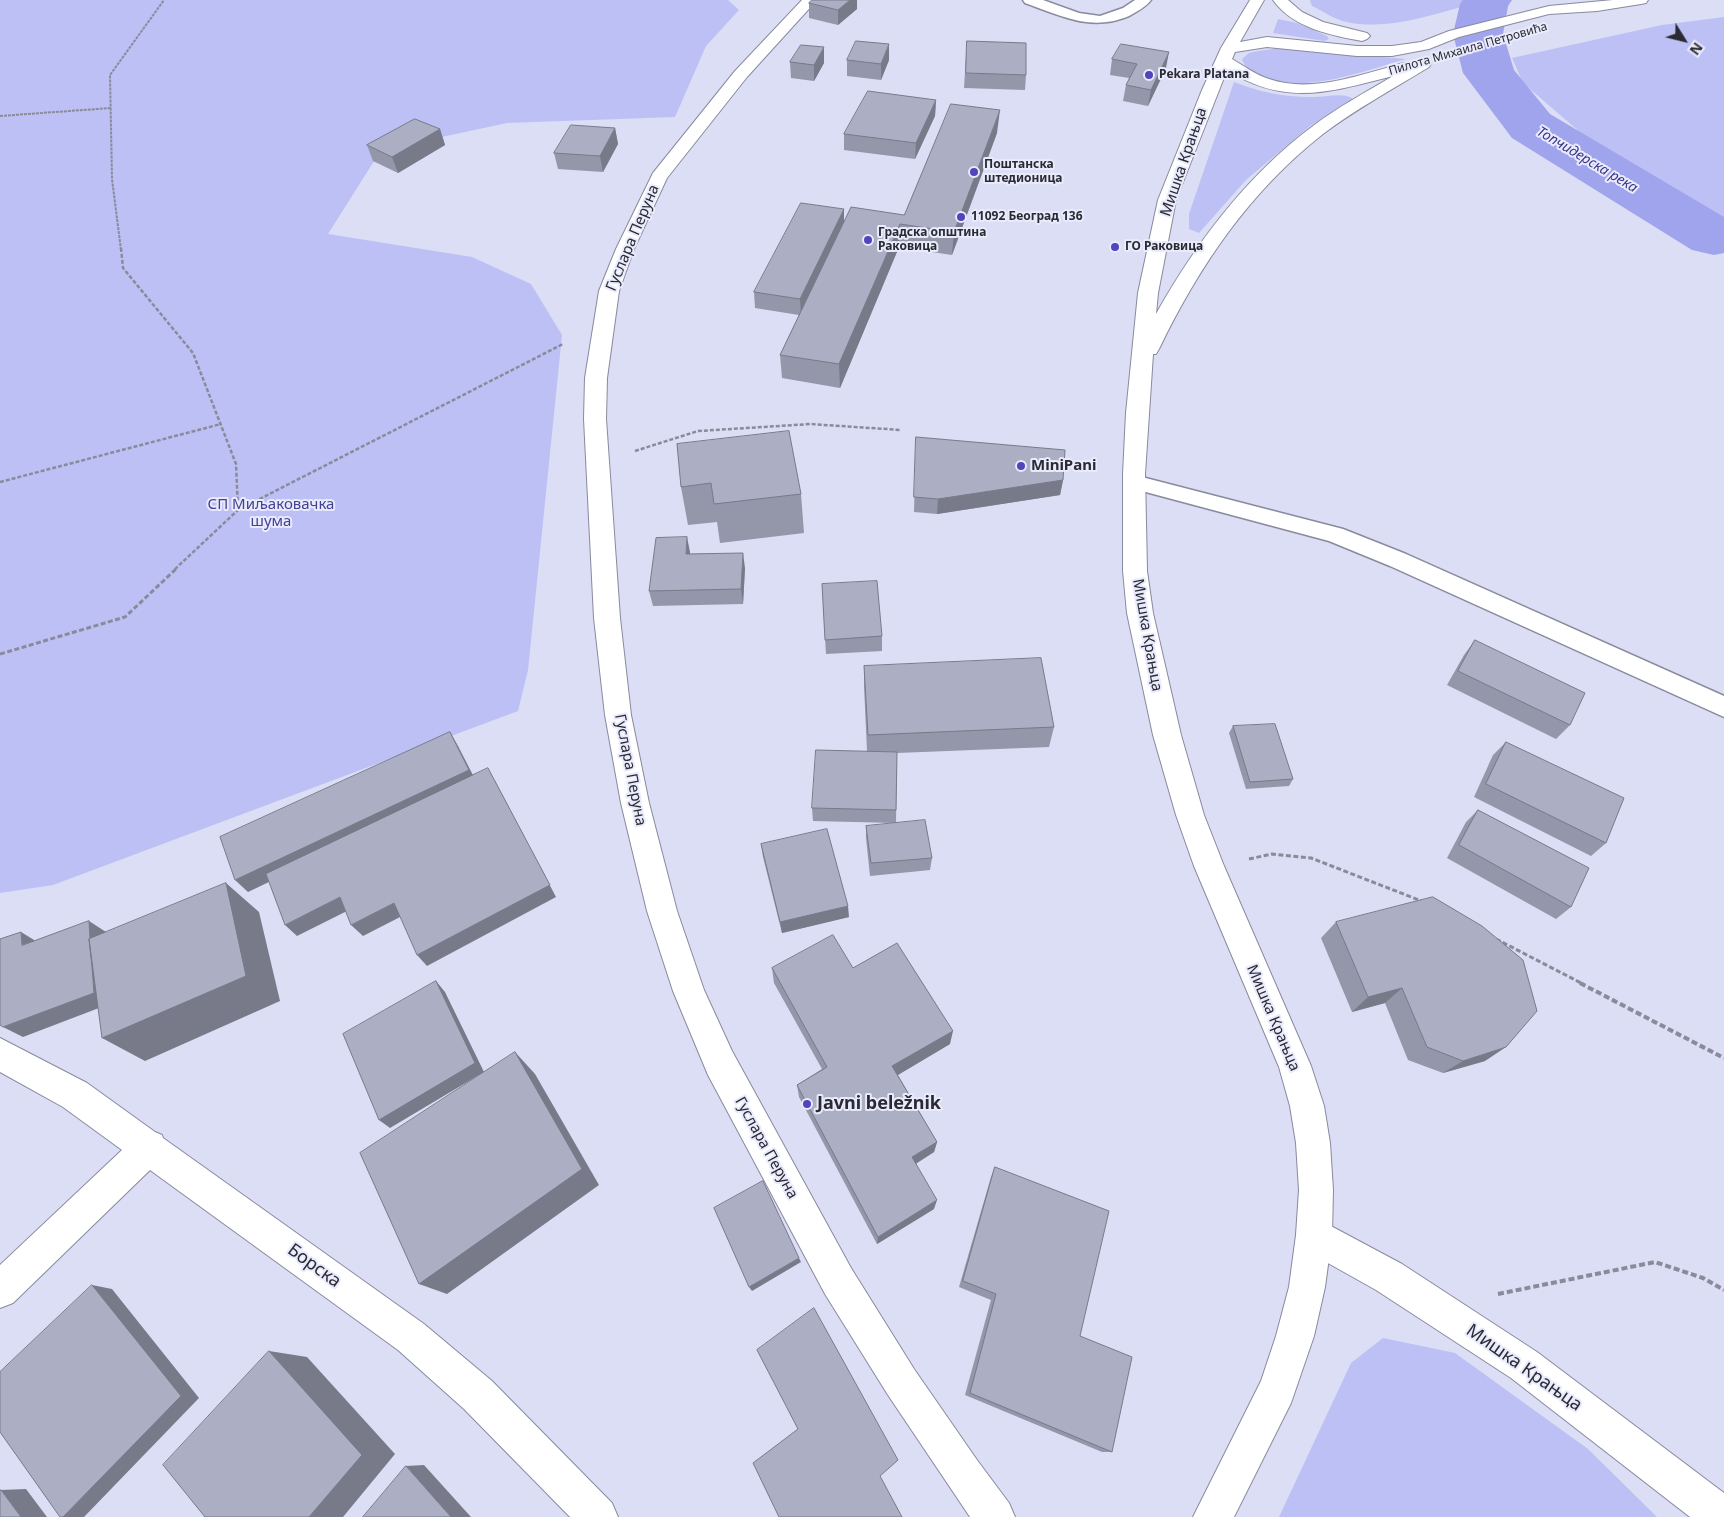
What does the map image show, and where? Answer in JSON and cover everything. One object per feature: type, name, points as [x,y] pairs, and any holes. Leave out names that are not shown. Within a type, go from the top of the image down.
[{"type":"main road","name":"Гуслара Перуна","points":[[810,0],[747,66],[694,130],[659,177],[625,250],[609,291],[596,378],[597,464],[607,618],[618,714],[649,864],[689,991],[720,1063],[838,1281],[901,1382],[963,1474],[995,1517]]},
{"type":"main road","name":"Мишка Крањца","points":[[1213,1517],[1277,1389],[1295,1336],[1307,1287],[1314,1235],[1316,1190],[1313,1144],[1307,1106],[1295,1066],[1209,866],[1185,797],[1167,735],[1140,613],[1135,571],[1134,482],[1148,293],[1167,200],[1195,125],[1227,54],[1257,0]]},
{"type":"main road","points":[[1280,0],[1296,15],[1326,28],[1349,34],[1381,38],[1454,34]]},
{"type":"main road","name":"Пилота Михаила Петровића","points":[[1441,57],[1423,64],[1305,89],[1290,89],[1253,79],[1227,54],[1267,42],[1357,51],[1392,51],[1424,46],[1454,34],[1549,10],[1598,7],[1641,0]]},
{"type":"main road","name":"Пилота Михаила Петровића","points":[[1557,24],[1598,7]]},
{"type":"main road","points":[[1142,365],[1187,275],[1229,216],[1292,152],[1318,130],[1423,64]]},
{"type":"main road","name":"Борска","points":[[0,1054],[75,1095],[411,1337],[478,1395],[598,1517]]},
{"type":"main road","points":[[0,1290],[150,1148]]},
{"type":"main road","name":"Мишка Крањца","points":[[1314,1235],[1389,1278],[1524,1365],[1724,1517]]},
{"type":"lane","points":[[1030,0],[1072,17],[1093,21],[1118,15],[1144,0]]},
{"type":"lane","points":[[1134,482],[1335,535],[1407,564],[1724,707]]},
{"type":"path","points":[[164,0],[110,75],[112,179],[123,268],[192,353],[236,464],[238,510]]},
{"type":"path","points":[[0,116],[111,108]]},
{"type":"path","points":[[0,654],[125,617],[238,510],[603,324]]},
{"type":"path","points":[[0,482],[221,424]]},
{"type":"path","points":[[597,464],[698,431],[810,424],[901,430]]},
{"type":"path","points":[[1209,866],[1272,854],[1311,858],[1425,902]]},
{"type":"path","points":[[1487,934],[1724,1058]]},
{"type":"path","points":[[1433,1307],[1655,1262],[1703,1278],[1724,1290]]},
{"type":"green space","name":"СП Миљаковачка шума","points":[[0,0],[728,0],[739,10],[706,46],[675,117],[507,123],[381,150],[328,234],[472,257],[531,284],[562,335],[528,670],[518,711],[53,885],[0,893]]},
{"type":"green space","points":[[1310,0],[1477,0],[1473,4],[1411,20],[1395,23],[1363,24],[1338,19],[1312,6]]},
{"type":"green space","points":[[1724,17],[1724,218],[1596,146],[1523,83],[1512,58],[1662,25]]},
{"type":"green space","points":[[1278,19],[1297,23],[1327,36],[1329,39],[1325,41],[1273,33]]},
{"type":"green space","points":[[1281,48],[1406,59],[1353,75],[1315,82],[1296,83],[1278,81],[1259,75],[1247,68],[1242,59],[1249,53]]},
{"type":"green space","points":[[1234,82],[1253,89],[1281,95],[1315,97],[1342,95],[1352,98],[1352,100],[1310,126],[1246,180],[1199,233],[1189,229],[1189,214]]},
{"type":"green space","points":[[1383,1338],[1455,1353],[1588,1449],[1657,1517],[1279,1517],[1351,1363]]},
{"type":"building","points":[[812,0],[850,0],[838,10],[809,3]]},
{"type":"building","points":[[856,41],[889,44],[881,64],[847,60]]},
{"type":"building","points":[[967,41],[1026,43],[1026,75],[966,73]]},
{"type":"building","points":[[1121,44],[1169,52],[1151,90],[1126,85],[1137,64],[1112,59]]},
{"type":"building","points":[[801,45],[824,47],[814,65],[790,62]]},
{"type":"building","points":[[868,91],[936,100],[916,143],[844,134]]},
{"type":"building","points":[[951,104],[1000,110],[954,232],[900,224],[839,364],[780,355],[851,207],[904,215]]},
{"type":"building","points":[[415,119],[440,129],[392,157],[367,145]]},
{"type":"building","points":[[571,125],[615,128],[600,156],[554,153]]},
{"type":"building","points":[[801,203],[844,209],[800,299],[754,292]]},
{"type":"building","points":[[789,431],[801,494],[714,504],[711,483],[681,487],[677,444]]},
{"type":"building","points":[[916,437],[1065,450],[1063,480],[938,499],[914,497]]},
{"type":"building","points":[[687,537],[686,554],[743,553],[741,589],[649,591],[656,538]]},
{"type":"building","points":[[877,581],[882,636],[825,640],[822,584]]},
{"type":"building","points":[[1475,640],[1585,693],[1570,725],[1458,671]]},
{"type":"building","points":[[1041,658],[1054,727],[868,735],[864,666]]},
{"type":"building","points":[[1275,724],[1293,779],[1250,782],[1233,726]]},
{"type":"building","points":[[450,732],[469,770],[235,880],[220,837]]},
{"type":"building","points":[[1506,742],[1624,798],[1606,843],[1486,784]]},
{"type":"building","points":[[816,750],[897,752],[896,810],[812,808]]},
{"type":"building","points":[[488,768],[550,885],[417,955],[394,903],[351,925],[340,897],[285,925],[266,874]]},
{"type":"building","points":[[1478,810],[1589,868],[1571,907],[1459,845]]},
{"type":"building","points":[[925,820],[932,858],[871,863],[866,826]]},
{"type":"building","points":[[827,829],[848,906],[780,922],[761,844]]},
{"type":"building","points":[[226,883],[246,976],[102,1038],[89,939]]},
{"type":"building","points":[[1433,897],[1482,926],[1523,960],[1537,1011],[1506,1047],[1463,1061],[1427,1047],[1402,988],[1368,997],[1336,922]]},
{"type":"building","points":[[89,921],[94,993],[3,1027],[0,1025],[0,939],[21,932],[22,945]]},
{"type":"building","points":[[833,935],[853,968],[897,943],[953,1031],[892,1066],[937,1142],[912,1157],[937,1200],[878,1237],[797,1085],[827,1067],[772,968]]},
{"type":"building","points":[[436,981],[475,1063],[379,1120],[343,1034]]},
{"type":"building","points":[[515,1052],[582,1169],[419,1284],[360,1153]]},
{"type":"building","points":[[995,1167],[1109,1211],[1080,1336],[1132,1357],[1112,1452],[970,1393],[996,1294],[963,1281]]},
{"type":"building","points":[[763,1181],[799,1258],[749,1287],[714,1208]]},
{"type":"building","points":[[92,1285],[181,1396],[63,1517],[60,1517],[0,1432],[0,1372]]},
{"type":"building","points":[[814,1308],[898,1460],[880,1476],[902,1517],[779,1517],[753,1463],[798,1429],[757,1350]]},
{"type":"building","points":[[269,1351],[362,1455],[309,1517],[205,1517],[163,1465]]},
{"type":"building","points":[[406,1466],[451,1517],[363,1517]]},
{"type":"building","points":[[1,1490],[21,1517],[0,1517]]},
{"type":"waterway","name":"Топчидерска река","points":[[1488,0],[1484,4],[1478,34],[1489,73],[1531,126],[1714,237]]},
{"type":"place","name":"Pekara Platana","points":[[1149,75]]},
{"type":"place","name":"Поштанска штедионица","points":[[974,172]]},
{"type":"place","name":"11092 Београд 136","points":[[961,217]]},
{"type":"place","name":"Градска општина Раковица","points":[[868,240]]},
{"type":"place","name":"ГО Раковица","points":[[1115,247]]},
{"type":"place","name":"MiniPani","points":[[1021,466]]},
{"type":"place","name":"Javni beležnik","points":[[807,1104]]}]
